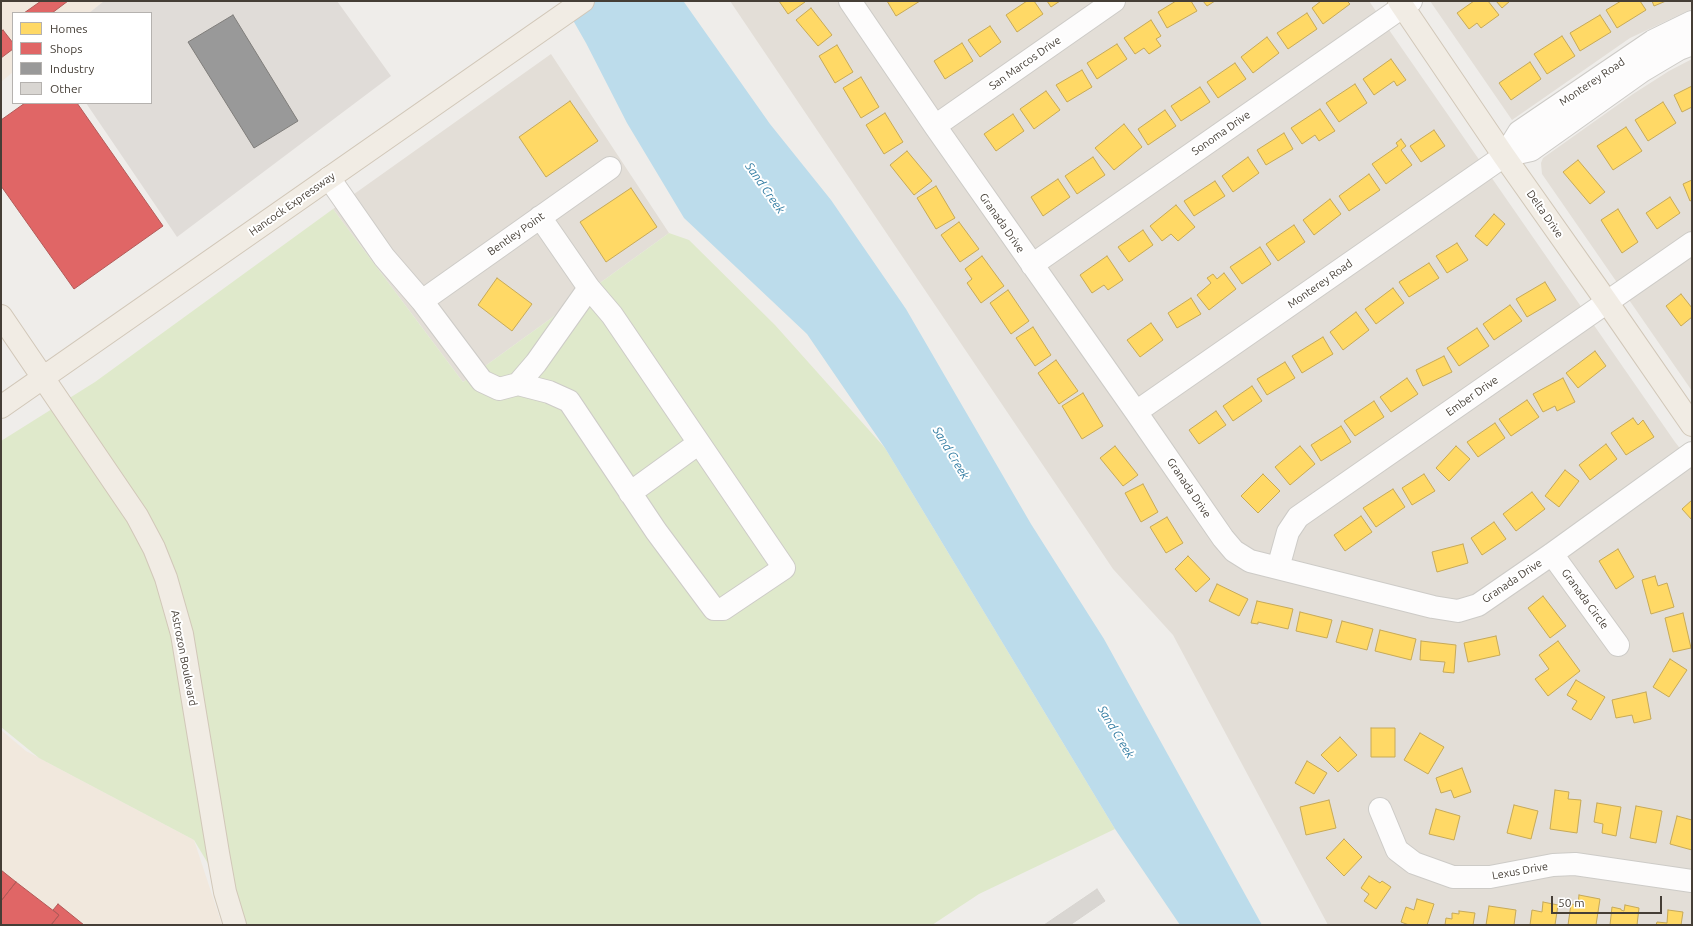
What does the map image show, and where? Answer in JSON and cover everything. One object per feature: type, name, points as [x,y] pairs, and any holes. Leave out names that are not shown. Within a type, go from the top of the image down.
[{"type":"main road","name":"Hancock Expressway","points":[[1,407],[583,1]]},
{"type":"main road","name":"Delta Drive","points":[[1404,3],[1504,156],[1692,425]]},
{"type":"main road","name":"Astrozon Boulevard","points":[[1,316],[44,377],[137,516],[154,548],[166,578],[182,634],[225,892],[235,925]]},
{"type":"street","name":"Granada Drive","points":[[850,1],[935,126],[1223,538],[1234,551],[1250,561],[1433,607],[1458,611],[1478,604],[1552,554],[1692,453]]},
{"type":"street","name":"San Marcos Drive","points":[[935,126],[1114,1]]},
{"type":"street","name":"Sonoma Drive","points":[[1032,265],[1404,3]]},
{"type":"street","name":"Monterey Road","points":[[1504,156],[1519,132],[1653,41],[1683,25],[1692,22]]},
{"type":"street","name":"Monterey Road","points":[[1136,412],[1504,156],[1531,150],[1642,71],[1679,49],[1692,44]]},
{"type":"street","name":"Bentley Point","points":[[422,301],[610,168]]},
{"type":"street","points":[[329,178],[384,257],[422,301],[482,381],[499,389],[518,384],[549,392],[569,400],[656,531],[714,609],[723,609],[784,568],[612,316],[589,288],[540,217]]},
{"type":"street","name":"Ember Drive","points":[[1278,568],[1288,532],[1298,517],[1692,243]]},
{"type":"street","points":[[518,384],[536,363],[589,288]]},
{"type":"street","points":[[630,493],[698,443]]},
{"type":"street","name":"Granada Circle","points":[[1552,554],[1618,645]]},
{"type":"street","name":"Lexus Drive","points":[[1380,809],[1397,850],[1414,863],[1453,877],[1490,877],[1553,865],[1575,864],[1692,881]]},
{"type":"shaded area","points":[[1,1],[104,1],[90,12],[12,12],[12,73],[1,82]]},
{"type":"shaded area","points":[[104,1],[337,1],[391,76],[177,237],[87,104],[152,104],[152,12],[90,12]]},
{"type":"shaded area","points":[[730,1],[1369,1],[1675,442],[1692,464],[1692,925],[1328,925],[1173,635],[1113,569]]},
{"type":"shaded area","points":[[1430,1],[1692,1],[1692,9],[1630,38],[1512,120]]},
{"type":"shaded area","points":[[551,54],[669,233],[463,382],[333,209]]},
{"type":"shaded area","points":[[1692,59],[1692,391],[1542,174],[1541,163],[1543,158],[1633,94],[1669,71]]},
{"type":"shaded area","points":[[1,730],[26,751],[194,840],[222,925],[1,925]]},
{"type":"green space","points":[[333,209],[463,382],[669,233],[689,240],[775,325],[885,448],[1115,829],[979,894],[932,925],[237,925],[225,892],[194,840],[39,758],[1,727],[1,441],[95,382]]},
{"type":"water","name":"Sand Creek","points":[[562,1],[684,2],[770,124],[831,200],[906,309],[1031,524],[1104,639],[1262,925],[1180,925],[1115,829],[885,448],[807,334],[684,218],[627,123],[586,43]]},
{"type":"building: Homes","points":[[779,1],[804,1],[805,2],[788,14]]},
{"type":"building: Homes","points":[[887,1],[920,1],[896,16]]},
{"type":"building: Homes","points":[[1027,1],[1034,1],[1043,14],[1017,32],[1006,15]]},
{"type":"building: Homes","points":[[1047,1],[1060,1],[1051,7]]},
{"type":"building: Homes","points":[[1176,1],[1191,1],[1197,11],[1167,28],[1158,12]]},
{"type":"building: Homes","points":[[1203,1],[1215,1],[1207,6]]},
{"type":"building: Homes","points":[[1321,1],[1347,1],[1350,4],[1323,24],[1312,8]]},
{"type":"building: Homes","points":[[1474,1],[1488,1],[1499,15],[1481,28],[1477,23],[1469,29],[1457,13]]},
{"type":"building: Homes","points":[[1496,1],[1510,1],[1502,8]]},
{"type":"building: Homes","points":[[1621,1],[1640,1],[1646,10],[1617,28],[1606,10]]},
{"type":"building: Homes","points":[[1652,1],[1666,1],[1654,6]]},
{"type":"building: Homes","points":[[811,8],[832,35],[818,46],[796,20]]},
{"type":"building: Homes","points":[[1307,13],[1317,29],[1288,49],[1277,33]]},
{"type":"building: Homes","points":[[1600,15],[1611,32],[1580,51],[1570,33]]},
{"type":"building: Homes","points":[[1151,20],[1161,36],[1156,39],[1161,46],[1149,54],[1144,48],[1135,54],[1124,38]]},
{"type":"building: Homes","points":[[990,26],[1001,42],[980,57],[968,40]]},
{"type":"building: Homes","points":[[1562,36],[1575,56],[1547,74],[1534,54]]},
{"type":"building: Homes","points":[[1267,37],[1279,53],[1253,73],[1241,57]]},
{"type":"building: Homes","points":[[962,43],[973,61],[945,79],[934,61]]},
{"type":"building: Homes","points":[[1117,44],[1127,59],[1097,79],[1087,63]]},
{"type":"building: Homes","points":[[837,45],[853,72],[835,83],[819,56]]},
{"type":"building: Homes","points":[[1391,59],[1406,80],[1397,86],[1394,81],[1374,95],[1363,79]]},
{"type":"building: Homes","points":[[1530,62],[1541,79],[1511,100],[1499,83]]},
{"type":"building: Homes","points":[[1235,63],[1246,79],[1218,98],[1207,82]]},
{"type":"building: Homes","points":[[1082,70],[1092,87],[1067,102],[1056,85]]},
{"type":"building: Homes","points":[[861,77],[879,107],[861,118],[843,88]]},
{"type":"building: Homes","points":[[1355,84],[1367,103],[1339,122],[1326,103]]},
{"type":"building: Homes","points":[[1692,86],[1692,107],[1682,112],[1674,95]]},
{"type":"building: Homes","points":[[1200,87],[1210,102],[1181,121],[1171,106]]},
{"type":"building: Homes","points":[[1046,91],[1060,110],[1034,129],[1020,109]]},
{"type":"building: Homes","points":[[570,101],[598,141],[546,177],[519,137]]},
{"type":"building: Homes","points":[[1663,102],[1676,123],[1648,141],[1635,120]]},
{"type":"building: Homes","points":[[1320,109],[1335,131],[1319,141],[1315,135],[1302,144],[1291,128]]},
{"type":"building: Homes","points":[[1165,110],[1176,126],[1148,145],[1138,129]]},
{"type":"building: Homes","points":[[885,113],[903,142],[884,154],[866,125]]},
{"type":"building: Homes","points":[[1013,114],[1024,131],[996,151],[984,134]]},
{"type":"building: Homes","points":[[1124,124],[1142,147],[1114,170],[1095,148]]},
{"type":"building: Homes","points":[[1626,127],[1642,151],[1613,170],[1597,146]]},
{"type":"building: Homes","points":[[1434,130],[1445,146],[1421,162],[1410,146]]},
{"type":"building: Homes","points":[[1284,133],[1293,149],[1266,165],[1257,150]]},
{"type":"building: Homes","points":[[1401,139],[1406,146],[1401,150],[1412,165],[1386,184],[1372,164],[1398,146],[1396,143]]},
{"type":"building: Homes","points":[[907,151],[932,181],[914,195],[890,165]]},
{"type":"building: Homes","points":[[1093,157],[1105,175],[1077,194],[1065,176]]},
{"type":"building: Homes","points":[[1248,157],[1259,173],[1233,192],[1222,176]]},
{"type":"building: Homes","points":[[1578,160],[1605,192],[1590,204],[1563,172]]},
{"type":"building: Homes","points":[[1369,174],[1380,190],[1349,211],[1339,196]]},
{"type":"building: Homes","points":[[1058,179],[1070,197],[1043,216],[1031,197]]},
{"type":"building: Homes","points":[[1692,180],[1692,200],[1690,201],[1683,184]]},
{"type":"building: Homes","points":[[1215,181],[1225,196],[1194,216],[1184,201]]},
{"type":"building: Homes","points":[[936,186],[955,218],[936,229],[917,198]]},
{"type":"building: Homes","points":[[631,188],[657,227],[606,262],[580,222]]},
{"type":"building: Homes","points":[[1670,197],[1680,213],[1657,229],[1646,213]]},
{"type":"building: Homes","points":[[1330,199],[1341,214],[1314,235],[1303,220]]},
{"type":"building: Homes","points":[[1176,205],[1195,227],[1178,241],[1171,234],[1162,241],[1150,226]]},
{"type":"building: Homes","points":[[1618,209],[1638,242],[1622,253],[1601,220]]},
{"type":"building: Homes","points":[[1494,214],[1505,224],[1487,246],[1475,236]]},
{"type":"building: Homes","points":[[959,222],[979,249],[960,262],[941,235]]},
{"type":"building: Homes","points":[[1294,225],[1305,242],[1278,261],[1266,244]]},
{"type":"building: Homes","points":[[1143,230],[1153,245],[1129,262],[1118,247]]},
{"type":"building: Homes","points":[[1457,243],[1468,260],[1447,273],[1436,256]]},
{"type":"building: Homes","points":[[1260,247],[1271,264],[1242,284],[1230,267]]},
{"type":"building: Homes","points":[[982,256],[1004,286],[981,303],[967,283],[972,279],[965,269]]},
{"type":"building: Homes","points":[[1107,256],[1123,280],[1108,290],[1104,285],[1092,293],[1080,275]]},
{"type":"building: Homes","points":[[1429,263],[1439,278],[1409,297],[1399,282]]},
{"type":"building: Homes","points":[[1224,273],[1236,289],[1209,310],[1197,295],[1211,283],[1207,278],[1213,274],[1217,279]]},
{"type":"building: Homes","points":[[497,278],[532,304],[512,331],[478,305]]},
{"type":"building: Homes","points":[[1545,282],[1556,300],[1527,317],[1516,299]]},
{"type":"building: Homes","points":[[1393,288],[1404,303],[1376,324],[1365,309]]},
{"type":"building: Homes","points":[[1008,290],[1029,321],[1011,334],[990,303]]},
{"type":"building: Homes","points":[[1681,294],[1692,308],[1692,317],[1681,326],[1666,306]]},
{"type":"building: Homes","points":[[1191,298],[1201,314],[1177,328],[1168,313]]},
{"type":"building: Homes","points":[[1510,305],[1522,321],[1494,340],[1483,324]]},
{"type":"building: Homes","points":[[1356,312],[1369,330],[1343,350],[1330,332]]},
{"type":"building: Homes","points":[[1151,323],[1163,340],[1140,357],[1127,340]]},
{"type":"building: Homes","points":[[1033,327],[1051,355],[1035,366],[1016,338]]},
{"type":"building: Homes","points":[[1477,328],[1489,346],[1459,366],[1447,348]]},
{"type":"building: Homes","points":[[1323,337],[1333,354],[1302,373],[1292,356]]},
{"type":"building: Homes","points":[[1595,351],[1606,366],[1578,388],[1566,373]]},
{"type":"building: Homes","points":[[1444,356],[1452,372],[1423,386],[1416,370]]},
{"type":"building: Homes","points":[[1056,360],[1078,391],[1059,404],[1038,373]]},
{"type":"building: Homes","points":[[1285,362],[1295,378],[1267,395],[1257,379]]},
{"type":"building: Homes","points":[[1407,378],[1418,394],[1391,412],[1380,397]]},
{"type":"building: Homes","points":[[1563,378],[1575,402],[1557,411],[1555,406],[1543,412],[1533,394]]},
{"type":"building: Homes","points":[[1252,386],[1262,401],[1233,421],[1223,406]]},
{"type":"building: Homes","points":[[1083,393],[1103,426],[1082,439],[1062,406]]},
{"type":"building: Homes","points":[[1527,400],[1539,417],[1511,436],[1499,419]]},
{"type":"building: Homes","points":[[1374,401],[1384,417],[1355,436],[1344,421]]},
{"type":"building: Homes","points":[[1216,411],[1226,425],[1199,444],[1189,430]]},
{"type":"building: Homes","points":[[1633,418],[1638,425],[1643,420],[1654,437],[1626,455],[1611,433]]},
{"type":"building: Homes","points":[[1495,423],[1505,438],[1478,457],[1467,442]]},
{"type":"building: Homes","points":[[1341,426],[1351,442],[1321,461],[1311,445]]},
{"type":"building: Homes","points":[[1606,444],[1617,459],[1590,480],[1579,465]]},
{"type":"building: Homes","points":[[1115,446],[1138,475],[1123,486],[1100,458]]},
{"type":"building: Homes","points":[[1300,446],[1315,464],[1290,485],[1275,467]]},
{"type":"building: Homes","points":[[1456,446],[1470,459],[1449,481],[1436,468]]},
{"type":"building: Homes","points":[[1565,470],[1579,481],[1559,507],[1545,496]]},
{"type":"building: Homes","points":[[1263,474],[1280,491],[1258,513],[1241,496]]},
{"type":"building: Homes","points":[[1424,474],[1435,491],[1412,505],[1402,488]]},
{"type":"building: Homes","points":[[1143,484],[1158,512],[1141,522],[1125,493]]},
{"type":"building: Homes","points":[[1393,489],[1405,507],[1376,527],[1363,508]]},
{"type":"building: Homes","points":[[1532,492],[1545,509],[1516,531],[1503,514]]},
{"type":"building: Homes","points":[[1692,500],[1692,520],[1682,509]]},
{"type":"building: Homes","points":[[1361,516],[1372,532],[1345,551],[1334,535]]},
{"type":"building: Homes","points":[[1167,517],[1183,543],[1166,553],[1150,527]]},
{"type":"building: Homes","points":[[1494,522],[1506,539],[1482,555],[1471,538]]},
{"type":"building: Homes","points":[[1463,544],[1468,563],[1437,572],[1432,552]]},
{"type":"building: Homes","points":[[1618,549],[1634,577],[1616,589],[1599,561]]},
{"type":"building: Homes","points":[[1188,556],[1210,579],[1196,592],[1175,569]]},
{"type":"building: Homes","points":[[1655,576],[1658,586],[1667,583],[1674,607],[1651,614],[1642,580]]},
{"type":"building: Homes","points":[[1217,584],[1248,599],[1239,616],[1209,601]]},
{"type":"building: Homes","points":[[1543,596],[1566,626],[1550,638],[1528,608]]},
{"type":"building: Homes","points":[[1257,601],[1293,609],[1288,629],[1258,622],[1258,624],[1251,623]]},
{"type":"building: Homes","points":[[1300,612],[1332,620],[1327,638],[1296,631]]},
{"type":"building: Homes","points":[[1683,613],[1691,648],[1673,652],[1665,618]]},
{"type":"building: Homes","points":[[1342,621],[1373,629],[1367,650],[1336,642]]},
{"type":"building: Homes","points":[[1380,630],[1416,639],[1411,660],[1375,651]]},
{"type":"building: Homes","points":[[1496,636],[1500,655],[1468,662],[1464,643]]},
{"type":"building: Homes","points":[[1421,641],[1456,645],[1454,673],[1443,672],[1445,662],[1420,660]]},
{"type":"building: Homes","points":[[1558,641],[1580,671],[1548,696],[1535,679],[1549,669],[1539,655]]},
{"type":"building: Homes","points":[[1670,659],[1687,670],[1669,697],[1653,687]]},
{"type":"building: Homes","points":[[1576,680],[1605,697],[1591,720],[1572,709],[1577,701],[1567,695]]},
{"type":"building: Homes","points":[[1646,692],[1651,719],[1634,723],[1632,715],[1616,718],[1612,700]]},
{"type":"building: Homes","points":[[1371,728],[1395,728],[1395,757],[1371,757]]},
{"type":"building: Homes","points":[[1420,733],[1444,747],[1428,774],[1404,760]]},
{"type":"building: Homes","points":[[1340,737],[1357,755],[1338,772],[1321,755]]},
{"type":"building: Homes","points":[[1307,761],[1327,773],[1314,794],[1295,783]]},
{"type":"building: Homes","points":[[1462,768],[1471,792],[1454,798],[1451,790],[1441,793],[1436,778]]},
{"type":"building: Homes","points":[[1555,790],[1569,792],[1568,799],[1581,800],[1577,833],[1550,829]]},
{"type":"building: Homes","points":[[1329,800],[1336,828],[1306,835],[1300,807]]},
{"type":"building: Homes","points":[[1597,803],[1621,807],[1616,836],[1602,833],[1603,824],[1594,822]]},
{"type":"building: Homes","points":[[1514,805],[1538,811],[1531,839],[1507,833]]},
{"type":"building: Homes","points":[[1636,806],[1662,811],[1656,843],[1630,838]]},
{"type":"building: Homes","points":[[1436,809],[1460,816],[1454,840],[1429,834]]},
{"type":"building: Homes","points":[[1677,816],[1692,820],[1692,850],[1670,844]]},
{"type":"building: Homes","points":[[1344,839],[1362,857],[1344,876],[1326,858]]},
{"type":"building: Homes","points":[[1369,876],[1380,883],[1382,881],[1391,887],[1376,909],[1364,901],[1369,894],[1361,888]]},
{"type":"building: Homes","points":[[1579,895],[1600,899],[1596,925],[1568,925],[1571,904],[1578,905]]},
{"type":"building: Homes","points":[[1417,899],[1434,904],[1427,925],[1409,925],[1401,922],[1406,907],[1414,910]]},
{"type":"building: Homes","points":[[1543,902],[1558,905],[1555,925],[1530,925],[1532,910],[1542,912]]},
{"type":"building: Homes","points":[[1625,905],[1639,908],[1637,925],[1610,925],[1612,907],[1624,911]]},
{"type":"building: Homes","points":[[1489,906],[1516,910],[1514,925],[1486,925]]},
{"type":"building: Homes","points":[[1668,910],[1683,912],[1681,925],[1656,925],[1657,922],[1667,923]]},
{"type":"building: Homes","points":[[1459,911],[1475,913],[1473,925],[1445,925],[1446,918],[1452,919],[1452,913],[1459,914]]},
{"type":"building: Shops","points":[[41,1],[68,1],[53,12],[25,12]]},
{"type":"building: Shops","points":[[3,30],[12,42],[12,50],[1,58],[1,32]]},
{"type":"building: Shops","points":[[24,104],[78,104],[163,226],[74,289],[1,186],[1,120]]},
{"type":"building: Shops","points":[[1,870],[16,882],[1,901]]},
{"type":"building: Shops","points":[[16,882],[59,915],[51,925],[1,925],[1,901]]},
{"type":"building: Shops","points":[[58,904],[84,925],[51,925],[59,915],[53,910]]},
{"type":"building: Industry","points":[[233,15],[298,121],[254,148],[188,42]]},
{"type":"building: Other","points":[[1097,889],[1105,901],[1070,925],[1044,925]]}]
